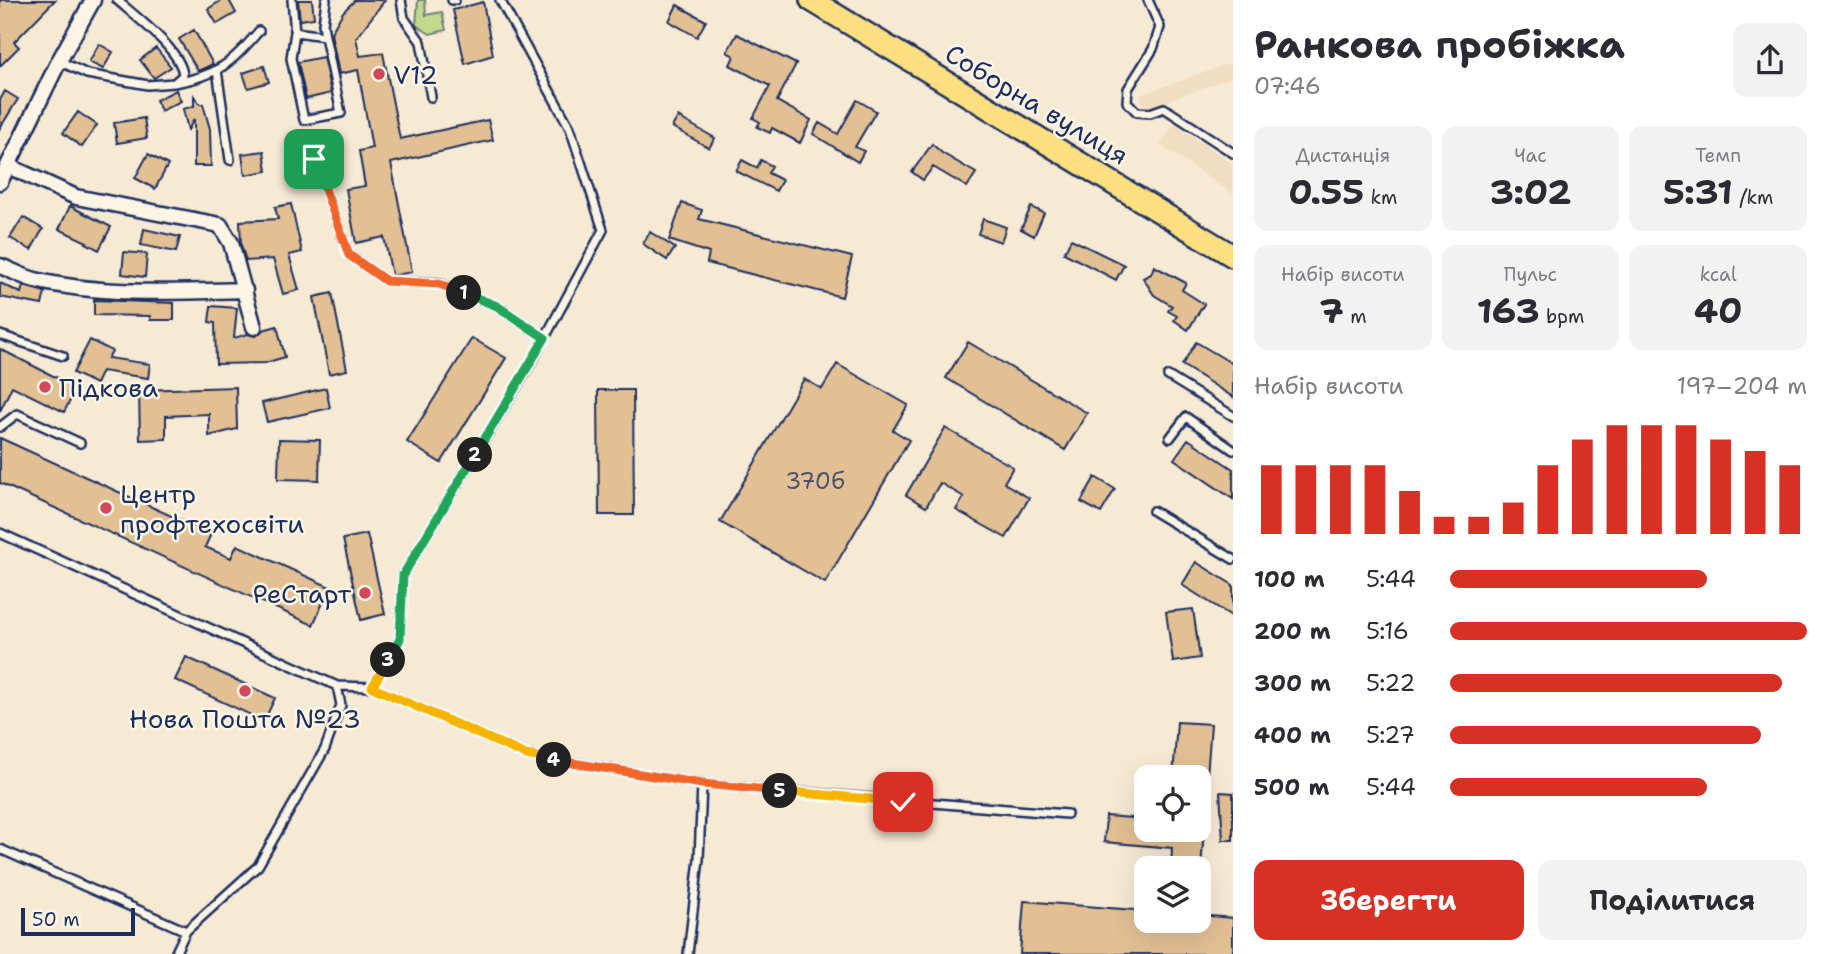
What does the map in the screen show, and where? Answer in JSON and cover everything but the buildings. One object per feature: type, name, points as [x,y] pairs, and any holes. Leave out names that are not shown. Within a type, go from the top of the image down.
[{"type":"main road","name":"Соборна вулиця","points":[[811,0],[1233,256]]},
{"type":"street","points":[[0,182],[93,0]]},
{"type":"street","points":[[8,166],[76,197],[220,225],[231,243],[254,327]]},
{"type":"street","points":[[0,266],[33,279],[73,287],[137,291],[245,290]]},
{"type":"lane","points":[[117,0],[143,21],[178,60],[183,75],[174,83]]},
{"type":"lane","points":[[292,0],[296,32],[291,58],[304,120],[341,113],[323,24],[326,0]]},
{"type":"lane","points":[[401,0],[404,18],[422,42],[431,97]]},
{"type":"lane","points":[[372,687],[400,639],[403,575],[545,338],[603,230],[570,128],[500,0]]},
{"type":"lane","points":[[1148,0],[1160,27],[1153,49],[1128,89],[1127,102],[1137,112],[1150,113],[1164,108],[1233,153]]},
{"type":"lane","points":[[60,61],[87,74],[114,80],[148,85],[174,83],[193,80],[217,70],[236,58],[259,31]]},
{"type":"lane","points":[[296,32],[325,36]]},
{"type":"lane","points":[[217,70],[230,160]]},
{"type":"lane","points":[[314,159],[349,255],[386,281],[439,284],[497,306],[545,338]]},
{"type":"lane","points":[[0,335],[63,356]]},
{"type":"lane","points":[[1168,376],[1233,416]]},
{"type":"lane","points":[[0,426],[17,414],[80,443]]},
{"type":"lane","points":[[1170,438],[1186,418],[1233,450]]},
{"type":"lane","points":[[1153,511],[1233,559]]},
{"type":"lane","points":[[0,533],[337,686],[372,687],[526,755],[702,784],[1068,814]]},
{"type":"lane","points":[[175,954],[186,931],[258,866],[325,749],[341,705],[337,686]]},
{"type":"lane","points":[[688,954],[699,859],[702,784]]},
{"type":"lane","points":[[0,849],[94,888],[186,931]]},
{"type":"shaded area","points":[[1233,62],[1233,77],[1145,109],[1140,95]]},
{"type":"shaded area","points":[[1174,124],[1233,164],[1233,194],[1160,145]]},
{"type":"green space","points":[[418,0],[425,0],[426,15],[442,12],[446,30],[430,34],[416,25]]},
{"type":"place","name":"V12","points":[[379,74]]},
{"type":"place","name":"Підкова","points":[[45,387]]},
{"type":"place","name":"Центр профтехосвіти","points":[[106,508]]},
{"type":"place","name":"РеСтарт","points":[[365,593]]},
{"type":"place","name":"Нова Пошта №23","points":[[245,691]]},
{"type":"route","points":[[314,159],[349,255],[386,281],[439,284],[497,306],[545,338],[403,575],[400,639],[372,687],[526,755],[702,784],[903,802]]}]
